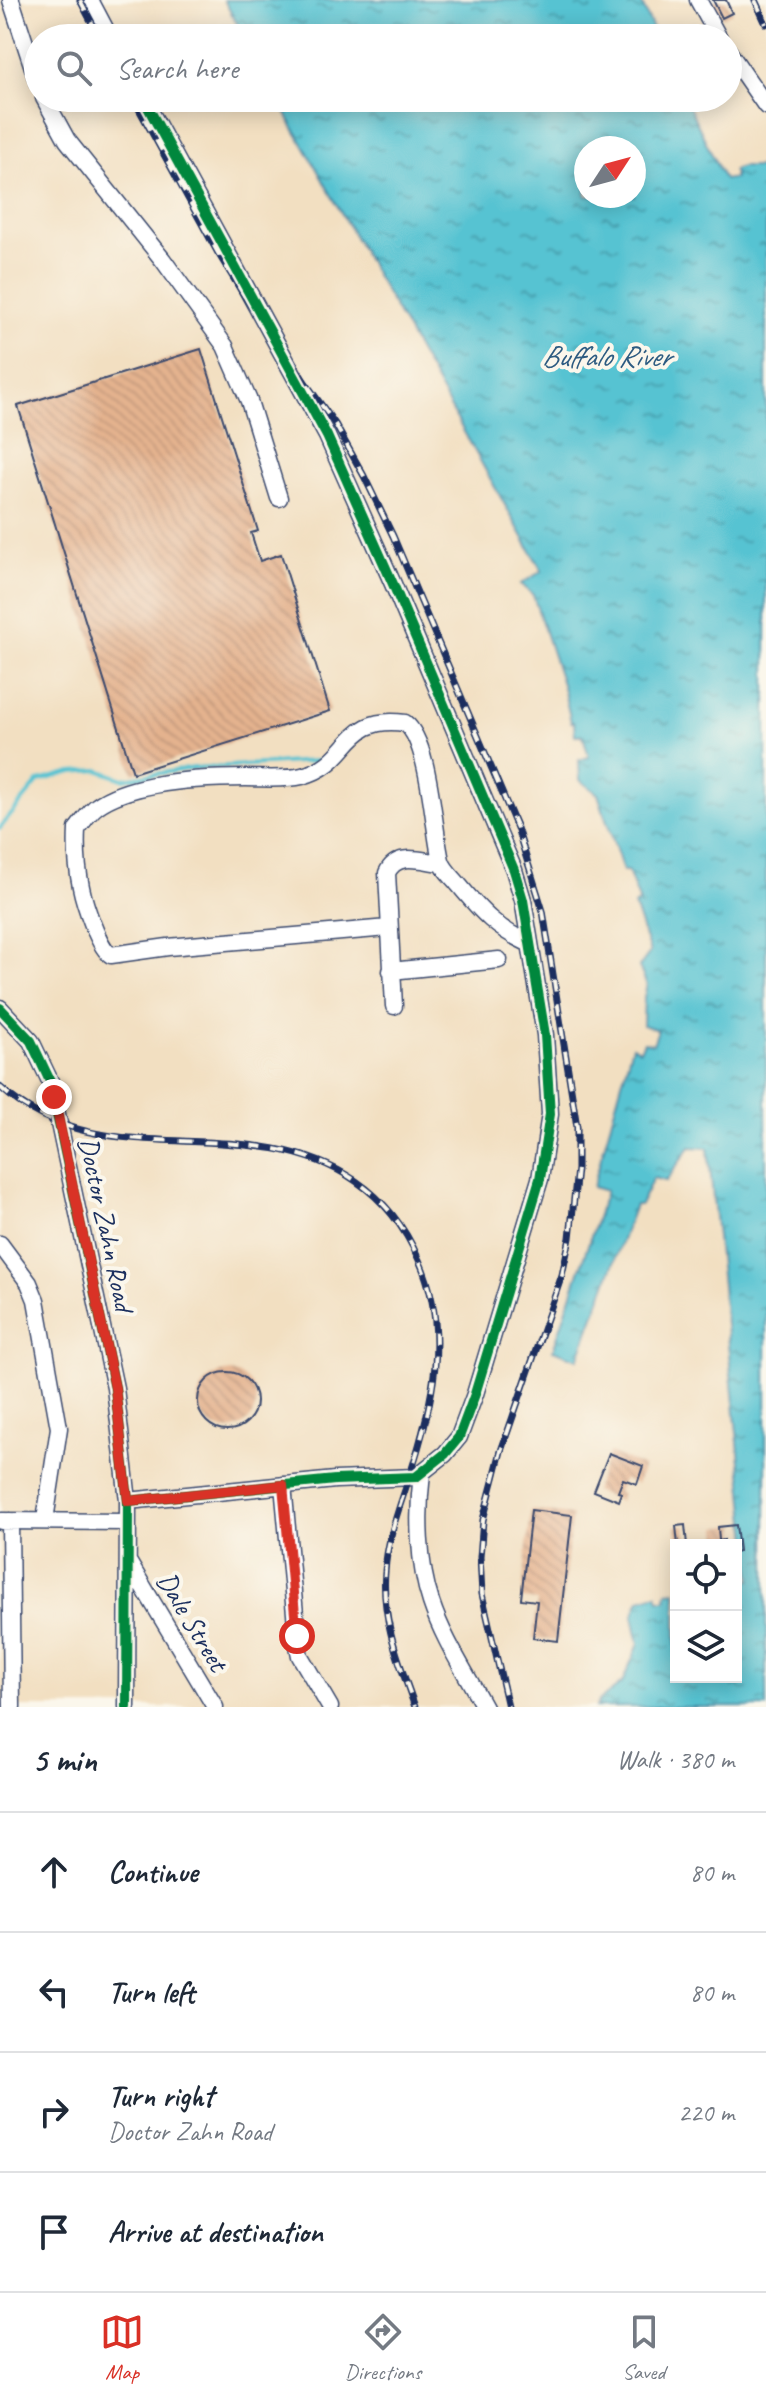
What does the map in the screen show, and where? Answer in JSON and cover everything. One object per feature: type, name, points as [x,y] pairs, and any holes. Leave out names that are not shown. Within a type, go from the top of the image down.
[{"type":"street","points":[[11,0],[24,40]]},
{"type":"street","points":[[90,0],[103,24]]},
{"type":"street","points":[[698,0],[711,24]]},
{"type":"street","points":[[742,71],[766,106]]},
{"type":"street","points":[[52,112],[67,140],[163,260],[225,346],[239,373],[279,498]]},
{"type":"street","points":[[128,1501],[283,1485],[409,1478],[422,1473],[453,1446],[465,1426],[540,1179],[550,1114],[545,1035],[523,900],[514,870],[346,477],[313,408],[151,112]]},
{"type":"street","points":[[388,928],[200,943],[111,955],[100,943],[81,888],[77,829],[97,807],[117,796],[165,783],[203,778],[299,777],[326,765],[365,726],[395,721],[405,723],[416,736],[435,814],[441,863],[488,919],[504,933],[530,944]]},
{"type":"street","points":[[394,1006],[387,873],[398,859],[441,863]]},
{"type":"street","points":[[391,971],[499,960]]},
{"type":"street","name":"Doctor Zahn Road","points":[[0,1008],[31,1041],[50,1081],[115,1388],[128,1501],[127,1707]]},
{"type":"street","points":[[0,1244],[29,1283],[36,1300],[59,1413],[59,1438],[45,1520]]},
{"type":"street","points":[[422,1473],[419,1496],[427,1588],[441,1625],[484,1707]]},
{"type":"street","points":[[283,1485],[298,1646],[306,1668],[330,1707]]},
{"type":"street","points":[[12,1707],[5,1599],[5,1521],[127,1522]]},
{"type":"street","name":"Dale Street","points":[[128,1562],[215,1707]]},
{"type":"water","points":[[224,0],[640,0],[651,24],[237,24]]},
{"type":"water","name":"Buffalo River","points":[[285,112],[692,112],[724,180],[735,178],[733,170],[741,167],[766,167],[766,1707],[596,1707],[622,1683],[639,1644],[633,1616],[640,1599],[657,1594],[659,1600],[666,1600],[667,1592],[670,1592],[670,1683],[742,1683],[742,1581],[752,1580],[708,1148],[690,1147],[666,1181],[653,1178],[640,1205],[635,1205],[578,1359],[553,1350],[606,1191],[593,1187],[632,1046],[640,1050],[644,1042],[653,1044],[658,1030],[643,1025],[647,985],[639,967],[650,952],[634,905],[640,903],[628,871],[623,871],[598,794],[580,780],[579,760],[589,757],[583,735],[575,735],[574,722],[571,722],[533,595],[521,584],[542,571]]},
{"type":"building","points":[[713,0],[726,0],[732,13],[722,18]]},
{"type":"building","points":[[201,349],[258,531],[251,533],[260,561],[281,554],[330,711],[133,773],[18,406]]},
{"type":"building","points":[[227,1372],[238,1374],[247,1381],[254,1390],[254,1412],[247,1421],[238,1428],[227,1430],[216,1428],[207,1421],[200,1412],[198,1401],[200,1390],[207,1381],[216,1374]]},
{"type":"building","points":[[609,1453],[643,1466],[637,1484],[623,1479],[618,1492],[622,1493],[619,1501],[594,1491]]},
{"type":"building","points":[[531,1510],[572,1515],[558,1641],[533,1638],[537,1601],[521,1599]]},
{"type":"building","points":[[685,1525],[686,1539],[677,1539],[676,1526]]},
{"type":"building","points":[[736,1525],[738,1539],[719,1539],[718,1527]]},
{"type":"waterway","points":[[0,828],[39,781],[72,772],[98,770],[123,779],[194,768],[317,761]]},
{"type":"railway","points":[[80,0],[93,24]]},
{"type":"railway","points":[[755,0],[766,24]]},
{"type":"railway","points":[[141,112],[218,253],[250,305],[335,424],[364,476],[393,536],[517,828],[543,911],[577,1127],[577,1169],[570,1238],[562,1275],[501,1451],[483,1520],[480,1557],[482,1594],[508,1707]]},
{"type":"railway","points":[[0,1087],[40,1115],[83,1130],[128,1138],[268,1148],[313,1159],[356,1181],[385,1206],[401,1226],[429,1287],[436,1341],[431,1397],[391,1536],[385,1572],[389,1624],[415,1707]]},
{"type":"cycle path","points":[[128,1501],[335,1480],[416,1477],[445,1454],[459,1437],[475,1394],[540,1179],[550,1114],[545,1035],[523,900],[514,870],[327,436],[151,112]]},
{"type":"cycle path","points":[[0,1008],[31,1041],[50,1081],[115,1388],[128,1501],[127,1707]]},
{"type":"route","points":[[54,1097],[115,1388],[128,1501],[283,1485],[297,1636]]}]
